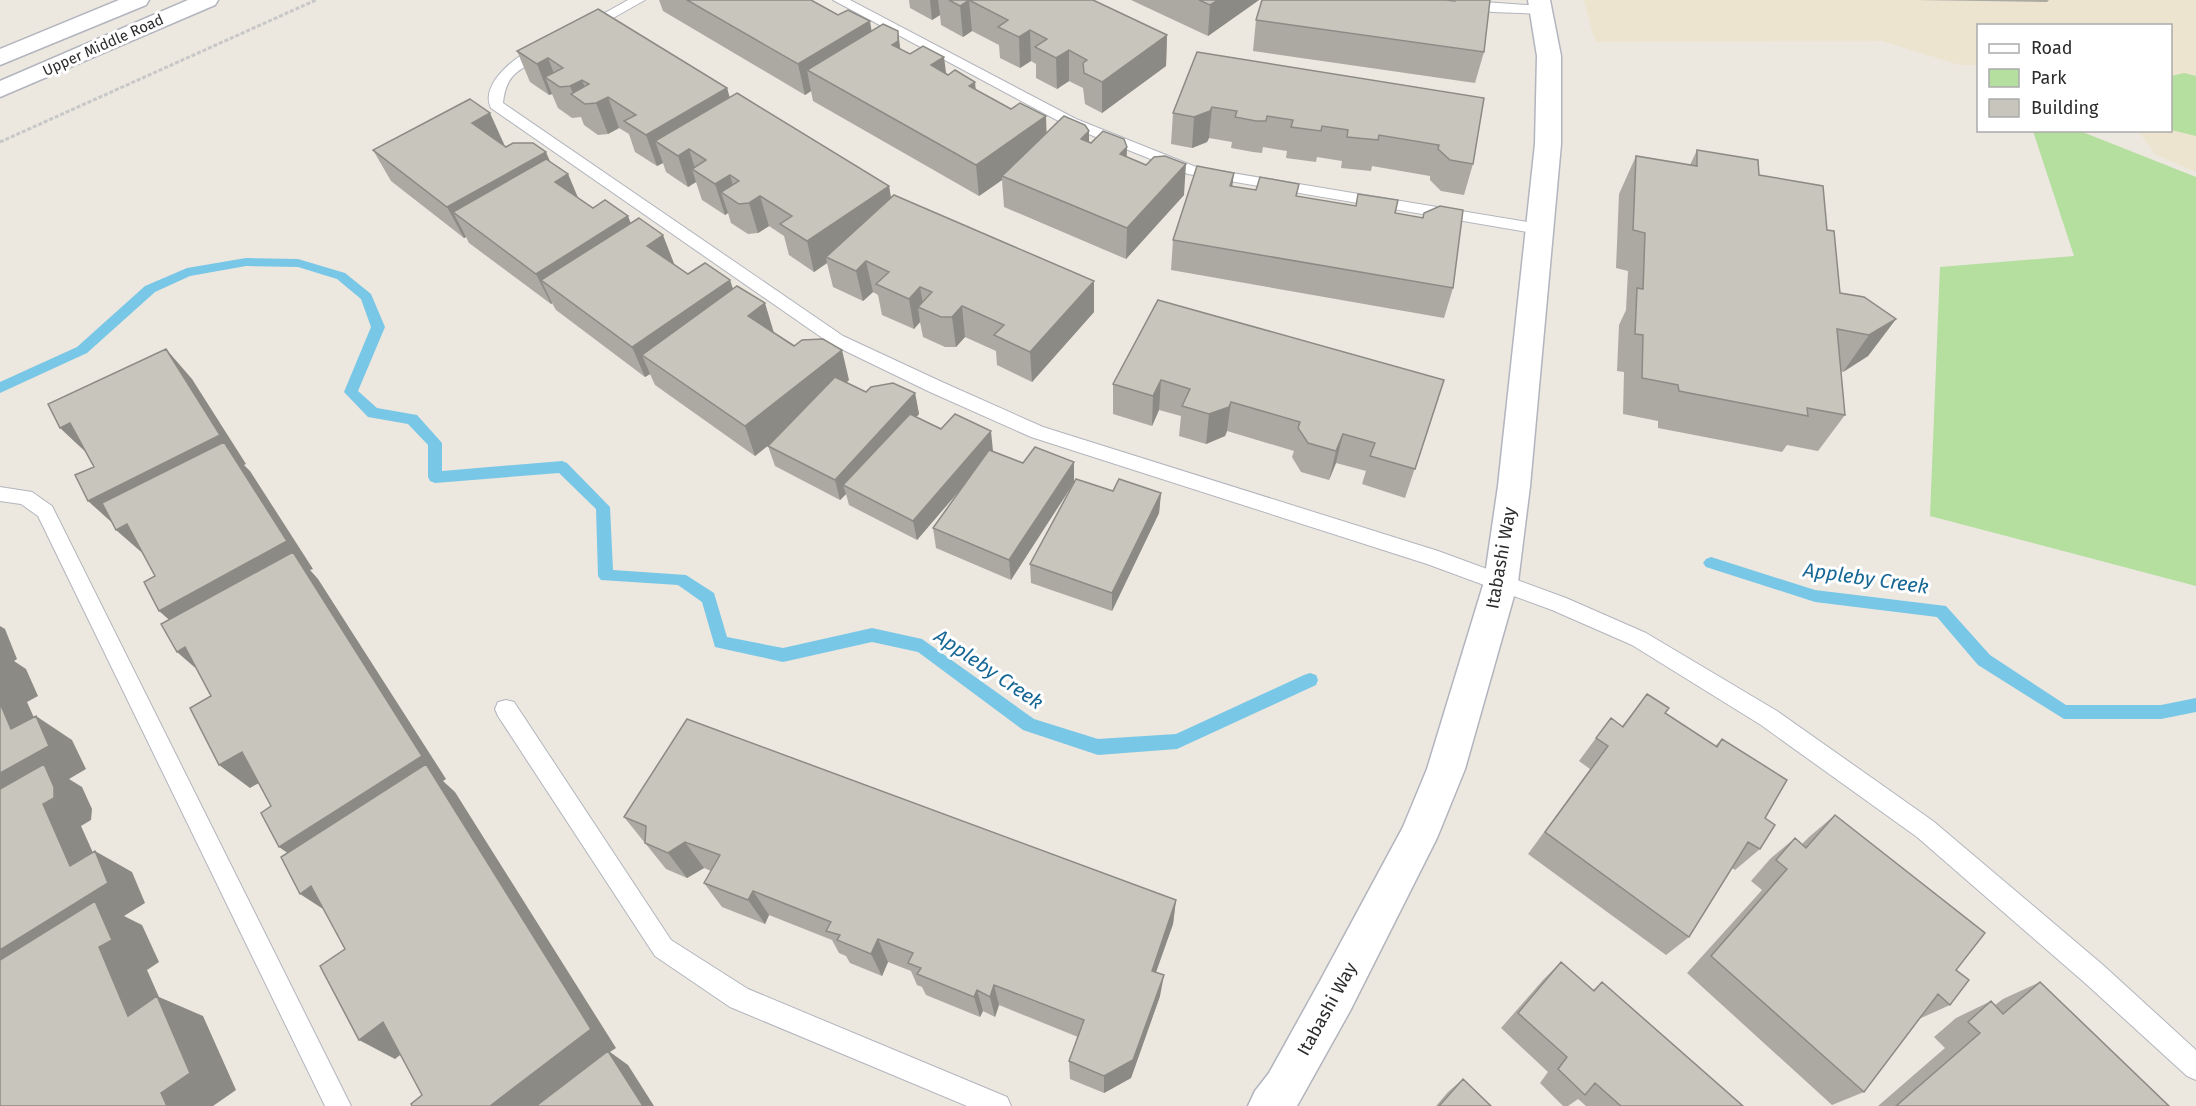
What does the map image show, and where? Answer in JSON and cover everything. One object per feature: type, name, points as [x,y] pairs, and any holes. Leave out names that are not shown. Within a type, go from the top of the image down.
[{"type":"street","name":"Upper Middle Road","points":[[0,58],[138,0]]},
{"type":"street","name":"Upper Middle Road","points":[[0,90],[207,0]]},
{"type":"street","name":"Itabashi Way","points":[[1270,1106],[1284,1088],[1335,996],[1418,838],[1446,769],[1501,582],[1514,486],[1548,144],[1550,86],[1547,36],[1540,5]]},
{"type":"lane","points":[[638,0],[521,61],[504,75],[496,91],[496,105],[837,340],[1037,432],[1431,557],[1559,603],[1639,639],[1711,681],[1848,772],[1925,829],[2011,900],[2196,1067]]},
{"type":"lane","points":[[840,0],[1071,122],[1193,171],[1539,229]]},
{"type":"lane","points":[[1419,0],[1493,8],[1540,5]]},
{"type":"lane","points":[[0,494],[25,497],[45,512],[338,1106]]},
{"type":"lane","points":[[506,710],[663,948],[739,998],[998,1106]]},
{"type":"path","points":[[0,142],[316,0]]},
{"type":"shaded area","points":[[1584,0],[2196,0],[2196,172],[2156,155],[2139,132],[2172,132],[2172,24],[1977,24],[1977,65],[1960,65],[1882,41],[1595,42]]},
{"type":"green space","points":[[2184,73],[2196,76],[2196,136],[2172,130],[2172,76]]},
{"type":"green space","points":[[2033,132],[2083,132],[2196,177],[2196,586],[1930,516],[1940,267],[2074,256]]},
{"type":"building","points":[[687,0],[811,0],[838,15],[848,10],[870,21],[798,64]]},
{"type":"building","points":[[949,0],[969,0],[960,6]]},
{"type":"building","points":[[969,0],[1093,0],[1167,35],[1102,82],[1084,73],[1083,63],[1087,60],[1069,50],[1056,58],[1035,47],[1047,39],[1030,30],[1019,37],[998,27],[1008,20]]},
{"type":"building","points":[[1199,0],[1218,0],[1210,5]]},
{"type":"building","points":[[1262,0],[1490,0],[1484,52],[1256,20]]},
{"type":"building","points":[[598,9],[727,88],[646,135],[624,121],[636,115],[608,97],[596,103],[585,104],[571,94],[589,84],[582,80],[570,86],[560,87],[545,77],[563,68],[548,58],[537,64],[517,51]]},
{"type":"building","points":[[883,24],[898,31],[898,41],[892,45],[910,54],[923,46],[944,57],[931,65],[948,75],[955,70],[975,82],[969,86],[1011,109],[1020,103],[1046,116],[976,165],[807,70]]},
{"type":"building","points":[[1197,52],[1484,98],[1473,164],[1450,160],[1438,149],[1439,145],[1379,135],[1378,140],[1347,137],[1348,130],[1322,126],[1321,131],[1291,127],[1293,120],[1267,116],[1266,121],[1256,121],[1235,117],[1237,111],[1212,107],[1210,111],[1194,117],[1173,113]]},
{"type":"building","points":[[737,93],[889,186],[807,241],[780,224],[792,216],[760,196],[749,203],[739,204],[721,192],[739,181],[730,175],[715,184],[692,169],[706,160],[689,149],[678,156],[655,141]]},
{"type":"building","points":[[470,99],[490,113],[472,123],[506,147],[513,143],[533,143],[546,152],[447,207],[373,150]]},
{"type":"building","points":[[1064,116],[1085,125],[1089,131],[1081,139],[1091,143],[1103,131],[1124,139],[1127,147],[1120,154],[1146,165],[1154,157],[1165,156],[1186,164],[1127,228],[1002,176]]},
{"type":"building","points":[[1697,150],[1758,160],[1759,175],[1823,186],[1827,230],[1834,231],[1840,293],[1864,297],[1896,319],[1869,335],[1837,329],[1845,415],[1807,408],[1808,416],[1679,391],[1678,385],[1642,378],[1643,335],[1635,334],[1637,288],[1643,289],[1645,233],[1633,230],[1636,156],[1697,166]]},
{"type":"building","points":[[546,159],[568,174],[555,182],[593,208],[605,200],[628,216],[536,274],[453,212]]},
{"type":"building","points":[[1197,166],[1234,173],[1230,186],[1256,190],[1260,177],[1299,184],[1296,196],[1356,206],[1358,194],[1398,200],[1395,213],[1423,218],[1424,213],[1440,206],[1463,210],[1453,288],[1173,240]]},
{"type":"building","points":[[894,195],[1094,281],[1030,352],[994,335],[1004,325],[962,306],[952,317],[941,317],[918,307],[932,292],[920,287],[909,299],[876,284],[889,272],[866,261],[856,271],[826,257]]},
{"type":"building","points":[[639,218],[663,235],[647,246],[688,274],[705,263],[730,280],[632,347],[541,280]]},
{"type":"building","points":[[737,286],[765,303],[748,316],[794,346],[802,340],[823,339],[842,350],[745,426],[642,355]]},
{"type":"building","points":[[1158,300],[1444,380],[1415,469],[1370,456],[1375,443],[1343,434],[1336,451],[1308,443],[1298,428],[1300,422],[1231,402],[1229,407],[1209,414],[1182,406],[1190,389],[1161,380],[1153,396],[1113,384]]},
{"type":"building","points":[[166,349],[220,435],[88,501],[75,475],[94,467],[70,423],[60,428],[48,404]]},
{"type":"building","points":[[835,377],[866,392],[871,387],[893,383],[915,393],[835,480],[768,446]]},
{"type":"building","points":[[910,414],[941,429],[955,414],[991,431],[913,521],[843,485]]},
{"type":"building","points":[[224,442],[287,541],[159,611],[144,582],[155,576],[127,524],[116,530],[102,503]]},
{"type":"building","points":[[1035,447],[1074,462],[1009,560],[933,528],[989,450],[1023,463]]},
{"type":"building","points":[[1076,479],[1113,491],[1119,479],[1161,493],[1112,593],[1030,564]]},
{"type":"building","points":[[293,552],[422,756],[279,847],[261,813],[271,806],[242,752],[219,765],[190,708],[211,696],[185,647],[177,652],[161,624]]},
{"type":"building","points":[[1647,694],[1669,708],[1665,713],[1717,747],[1722,739],[1787,780],[1765,818],[1775,825],[1760,849],[1748,842],[1689,937],[1545,832],[1608,746],[1596,738],[1611,718],[1623,727]]},
{"type":"building","points":[[0,703],[11,729],[36,716],[49,746],[0,773]]},
{"type":"building","points":[[687,719],[1176,900],[1152,971],[1164,975],[1133,1060],[1104,1076],[1069,1061],[1084,1020],[994,985],[990,997],[977,990],[974,997],[917,974],[921,968],[908,963],[913,953],[878,939],[871,954],[837,940],[840,935],[826,931],[831,922],[753,891],[748,900],[704,883],[720,855],[685,842],[668,853],[645,843],[646,826],[624,817]]},
{"type":"building","points":[[44,764],[54,787],[54,798],[43,804],[70,866],[95,851],[108,883],[0,950],[0,789]]},
{"type":"building","points":[[426,764],[591,1029],[490,1106],[412,1106],[411,1104],[422,1095],[383,1022],[359,1040],[320,966],[345,949],[311,886],[300,894],[281,857]]},
{"type":"building","points":[[1835,815],[1985,933],[1956,970],[1969,980],[1950,1005],[1938,994],[1864,1092],[1711,956],[1787,869],[1776,860],[1795,838],[1806,848]]},
{"type":"building","points":[[95,901],[112,940],[99,947],[128,1016],[157,996],[190,1073],[161,1093],[167,1106],[0,1106],[0,960]]},
{"type":"building","points":[[1561,962],[1594,991],[1602,982],[1743,1106],[1621,1106],[1595,1083],[1585,1095],[1558,1069],[1567,1057],[1518,1013]]},
{"type":"building","points":[[2040,982],[2169,1106],[1896,1106],[1980,1033],[1968,1022],[1991,1001],[2003,1014]]},
{"type":"building","points":[[608,1051],[643,1106],[536,1106]]},
{"type":"building","points":[[1463,1079],[1491,1106],[1439,1106]]},
{"type":"waterway","name":"Appleby Creek","points":[[0,388],[82,350],[150,289],[187,272],[246,262],[298,263],[341,276],[366,297],[378,327],[351,392],[373,413],[412,419],[435,443],[435,477],[562,467],[603,507],[606,576],[681,579],[709,598],[721,642],[783,655],[872,635],[922,646],[1029,725],[1098,747],[1177,741],[1310,680]]},
{"type":"waterway","name":"Appleby Creek","points":[[1711,563],[1815,596],[1941,611],[1984,660],[2064,712],[2161,712],[2196,705]]}]
